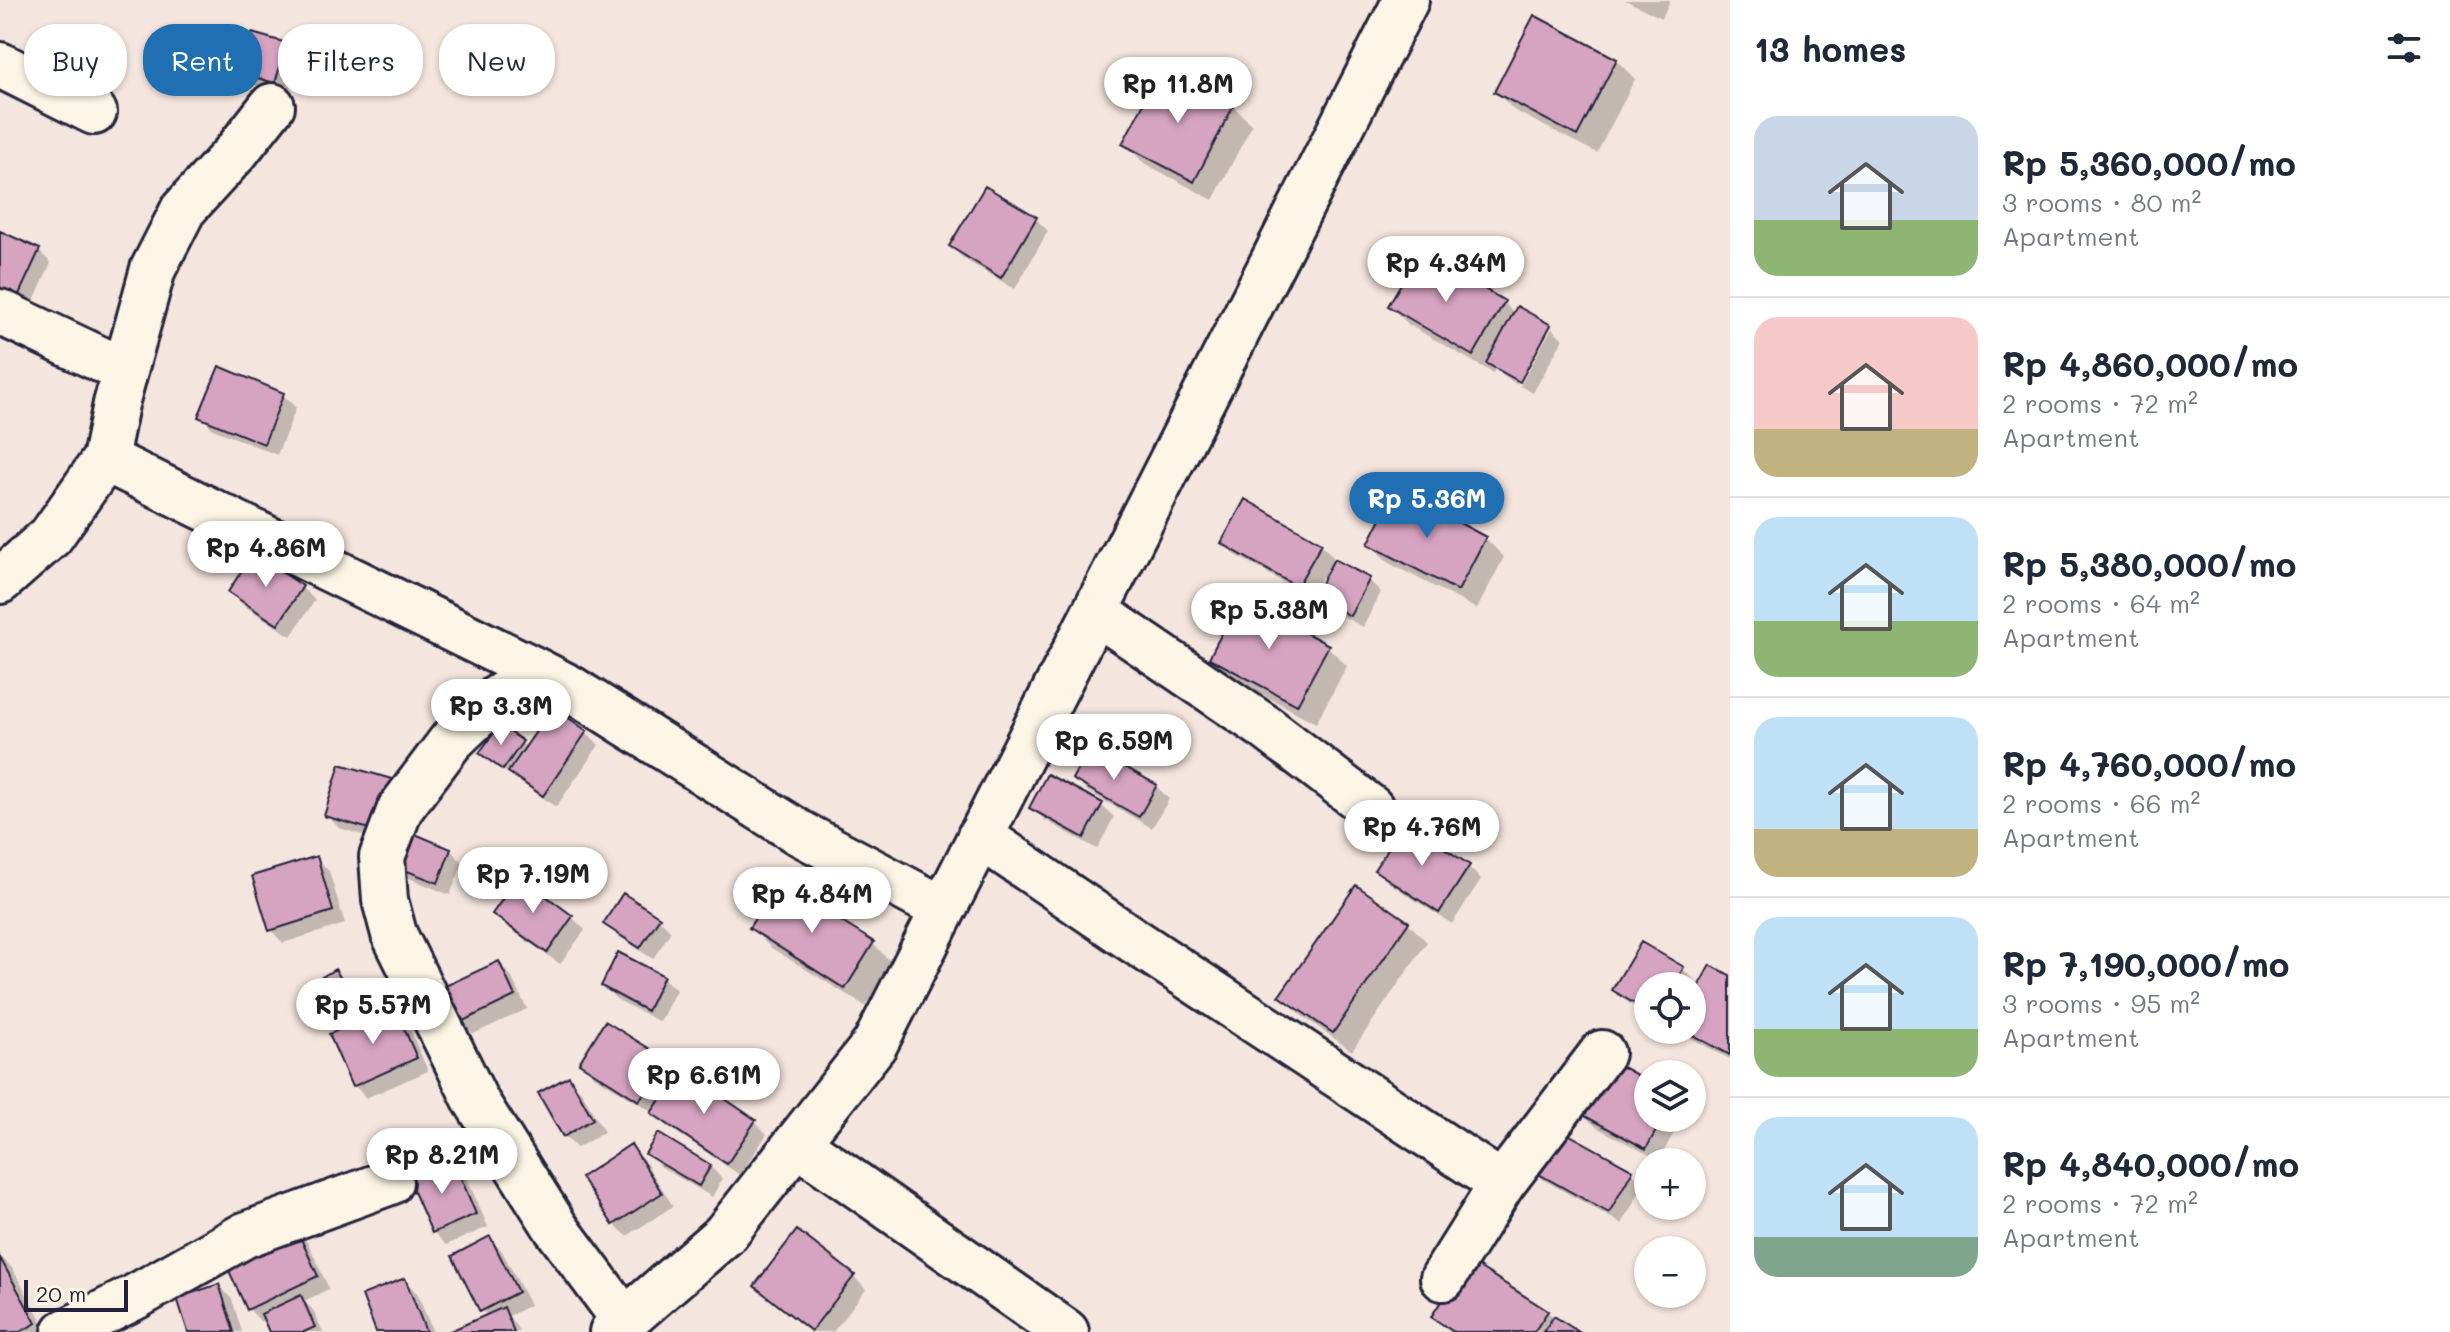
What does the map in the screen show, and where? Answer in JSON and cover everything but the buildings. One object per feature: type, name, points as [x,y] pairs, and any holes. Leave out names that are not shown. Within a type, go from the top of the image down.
[{"type":"street","points":[[539,672],[494,700],[451,741],[400,809],[382,857],[385,900],[394,934],[476,1101],[619,1326],[725,1234],[875,1044],[1406,0]]},
{"type":"street","points":[[0,65],[94,112]]},
{"type":"street","points":[[0,581],[51,536],[105,459],[153,269],[183,210],[236,152],[272,106]]},
{"type":"street","points":[[0,312],[125,371]]},
{"type":"street","points":[[105,459],[570,688],[798,832],[943,909]]},
{"type":"street","points":[[1096,612],[1265,727],[1371,808]]},
{"type":"street","points":[[980,836],[1502,1184]]},
{"type":"street","points":[[1443,1278],[1502,1184],[1602,1053]]},
{"type":"street","points":[[797,1143],[1066,1332]]},
{"type":"street","points":[[65,1332],[245,1235],[390,1182]]}]
